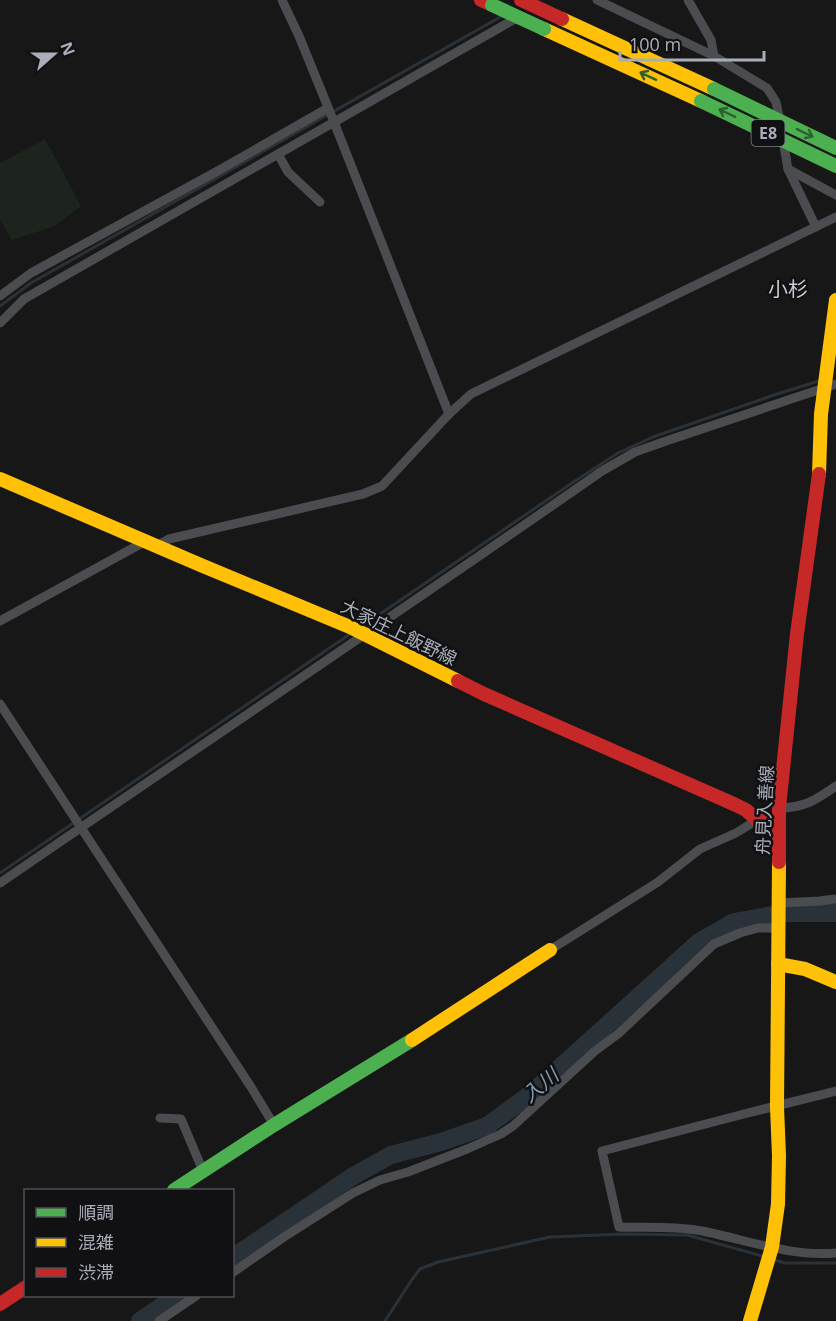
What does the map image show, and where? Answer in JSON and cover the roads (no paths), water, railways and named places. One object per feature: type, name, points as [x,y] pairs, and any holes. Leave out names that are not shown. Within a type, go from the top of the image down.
[{"type":"main road","name":"E8","points":[[521,0],[836,148]]},
{"type":"main road","name":"E8","points":[[486,3],[701,100],[836,166]]},
{"type":"main road","name":"舟見入善線","points":[[750,1321],[777,1222],[779,1186],[777,1107],[779,815],[797,634],[819,472],[821,414],[830,386],[836,300]]},
{"type":"main road","name":"大家庄上飯野線","points":[[0,479],[359,632],[484,694],[736,805],[757,820],[779,815]]},
{"type":"main road","points":[[177,1189],[550,950]]},
{"type":"main road","points":[[778,964],[805,969],[836,982]]},
{"type":"main road","points":[[0,1304],[24,1288]]},
{"type":"street","points":[[282,0],[334,122],[448,414]]},
{"type":"street","points":[[0,323],[24,299],[548,0]]},
{"type":"street","points":[[597,0],[714,56],[767,88],[776,102],[788,169],[816,227]]},
{"type":"street","points":[[688,0],[711,40],[714,56]]},
{"type":"street","points":[[0,296],[31,273],[328,108]]},
{"type":"street","points":[[278,154],[288,172],[320,202]]},
{"type":"street","points":[[788,169],[836,195]]},
{"type":"street","points":[[0,621],[152,544],[363,494],[382,486],[448,414],[471,394],[836,217]]},
{"type":"street","points":[[0,883],[306,673],[359,632],[603,471],[635,452],[830,386]]},
{"type":"street","points":[[0,704],[274,1125]]},
{"type":"street","points":[[779,815],[791,808],[812,802],[836,786]]},
{"type":"street","points":[[550,950],[658,882],[700,849],[736,833],[757,820]]},
{"type":"street","points":[[779,903],[819,902],[836,899]]},
{"type":"street","points":[[234,1272],[353,1193],[380,1180],[408,1172],[467,1149],[507,1130],[595,1051],[618,1034],[714,944],[758,928],[779,928]]},
{"type":"street","points":[[836,1091],[602,1151],[619,1227],[672,1228],[706,1232],[796,1252],[836,1253]]},
{"type":"street","points":[[160,1118],[181,1119],[203,1171]]},
{"type":"street","points":[[159,1321],[195,1297]]},
{"type":"waterway","points":[[0,306],[31,283],[502,16]]},
{"type":"waterway","points":[[361,627],[618,453],[653,437],[822,380]]},
{"type":"waterway","points":[[0,873],[353,632]]},
{"type":"waterway","name":"入川","points":[[234,1257],[355,1175],[391,1155],[441,1142],[487,1126],[532,1093],[699,942],[734,922],[784,913],[836,913]]},
{"type":"waterway","points":[[385,1321],[420,1269],[438,1262],[550,1237],[624,1234],[687,1235],[766,1257]]},
{"type":"waterway","points":[[772,1259],[784,1263],[836,1263]]},
{"type":"waterway","name":"入川","points":[[140,1321],[176,1297]]},
{"type":"district","name":"小杉","points":[[788,288]]}]
